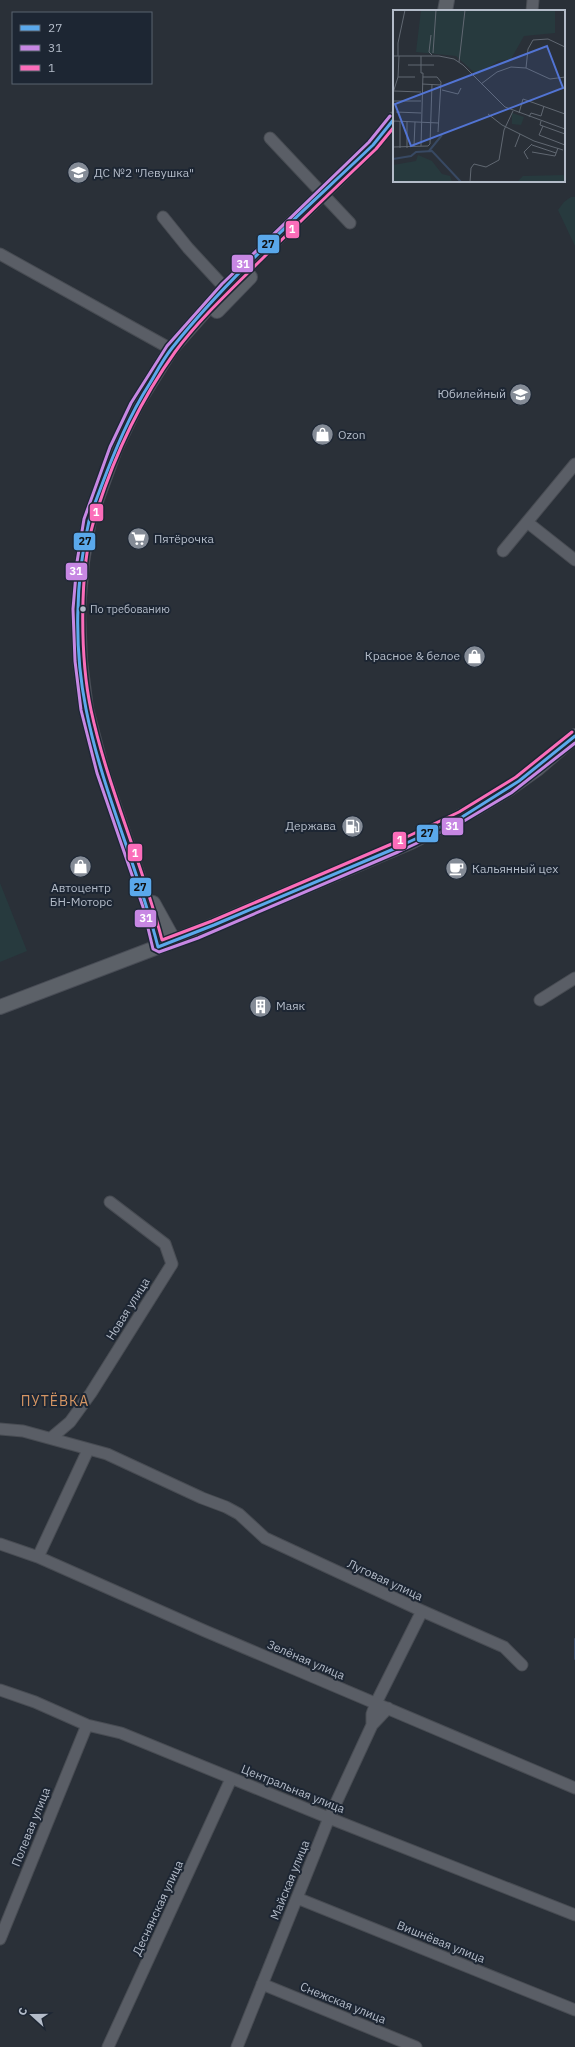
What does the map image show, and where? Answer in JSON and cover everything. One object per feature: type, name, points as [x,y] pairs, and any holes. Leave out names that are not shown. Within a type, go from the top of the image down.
[{"type":"main road","points":[[445,10],[447,0]]},
{"type":"main road","points":[[454,10],[456,0]]},
{"type":"main road","points":[[174,941],[155,910],[108,769],[98,733],[90,689],[87,633],[90,562],[97,522],[124,449],[143,408],[180,352],[205,323],[373,145],[393,120]]},
{"type":"main road","points":[[158,947],[148,906],[92,736],[86,709],[78,632],[78,609],[84,547],[89,520],[101,485],[136,406],[171,349],[225,288],[384,144],[393,133]]},
{"type":"main road","points":[[0,1007],[174,941],[411,842],[474,810],[537,769],[575,736]]},
{"type":"street","points":[[532,10],[533,0]]},
{"type":"street","points":[[270,138],[350,223]]},
{"type":"street","points":[[163,217],[188,248],[225,288]]},
{"type":"street","points":[[0,254],[171,349]]},
{"type":"street","points":[[503,551],[575,464]]},
{"type":"street","points":[[527,522],[575,560]]},
{"type":"street","points":[[540,1000],[575,978]]},
{"type":"street","name":"Новая улица","points":[[51,1438],[70,1422],[91,1393],[172,1264],[165,1244],[110,1202]]},
{"type":"street","points":[[70,1422],[69,1439],[74,1445]]},
{"type":"street","name":"Луговая улица","points":[[0,1429],[23,1431],[107,1454],[239,1514],[265,1538],[422,1611],[504,1647],[522,1665]]},
{"type":"street","points":[[33,1555],[88,1450]]},
{"type":"street","name":"Зелёная улица","points":[[0,1544],[33,1555],[575,1788]]},
{"type":"street","points":[[372,1725],[372,1714],[376,1703],[422,1611]]},
{"type":"street","name":"Центральная улица","points":[[0,1690],[35,1702],[87,1725],[121,1733],[231,1779],[575,1915]]},
{"type":"street","points":[[372,1725],[388,1708]]},
{"type":"street","name":"Полевая улица","points":[[0,1938],[87,1725]]},
{"type":"street","name":"Майская улица","points":[[236,2047],[298,1898],[329,1818],[372,1725]]},
{"type":"street","name":"Деснянская улица","points":[[108,2047],[231,1779]]},
{"type":"street","name":"Вишнёвая улица","points":[[298,1898],[575,2010]]},
{"type":"street","name":"Снежская улица","points":[[262,1984],[416,2047]]},
{"type":"green space","points":[[571,197],[575,197],[575,246],[558,210],[564,202]]},
{"type":"green space","points":[[0,883],[27,951],[0,962]]},
{"type":"waterway","points":[[575,1639],[575,1659]]},
{"type":"transit line","name":"31","points":[[390,116],[369,142],[222,284],[167,346],[131,403],[110,447],[84,519],[77,562],[73,609],[75,661],[81,710],[97,773],[143,907],[153,949],[159,952],[198,938],[398,852],[464,821],[511,793],[575,743]]},
{"type":"transit line","name":"27","points":[[393,120],[373,145],[295,218],[218,294],[169,352],[135,408],[106,473],[89,521],[84,544],[79,591],[78,639],[82,686],[101,770],[141,888],[158,947],[396,848],[462,817],[519,781],[575,736]]},
{"type":"transit line","name":"1","points":[[393,128],[376,149],[218,302],[175,352],[138,412],[109,476],[94,520],[89,541],[84,589],[83,640],[87,689],[106,768],[145,882],[162,940],[212,921],[394,843],[459,812],[516,777],[572,732]]},
{"type":"place","name":"ДС №2 \"Левушка\"","points":[[78,173]]},
{"type":"place","name":"Юбилейный","points":[[521,394]]},
{"type":"place","name":"Ozon","points":[[323,435]]},
{"type":"place","name":"Пятёрочка","points":[[139,539]]},
{"type":"place","name":"По требованию","points":[[83,609]]},
{"type":"place","name":"Красное & белое","points":[[475,656]]},
{"type":"place","name":"Держава","points":[[352,826]]},
{"type":"place","name":"Автоцентр БН-Моторс","points":[[81,867]]},
{"type":"place","name":"Кальянный цех","points":[[456,869]]},
{"type":"place","name":"Маяк","points":[[260,1006]]},
{"type":"district","name":"ПУТЁВКА","points":[[55,1401]]}]
